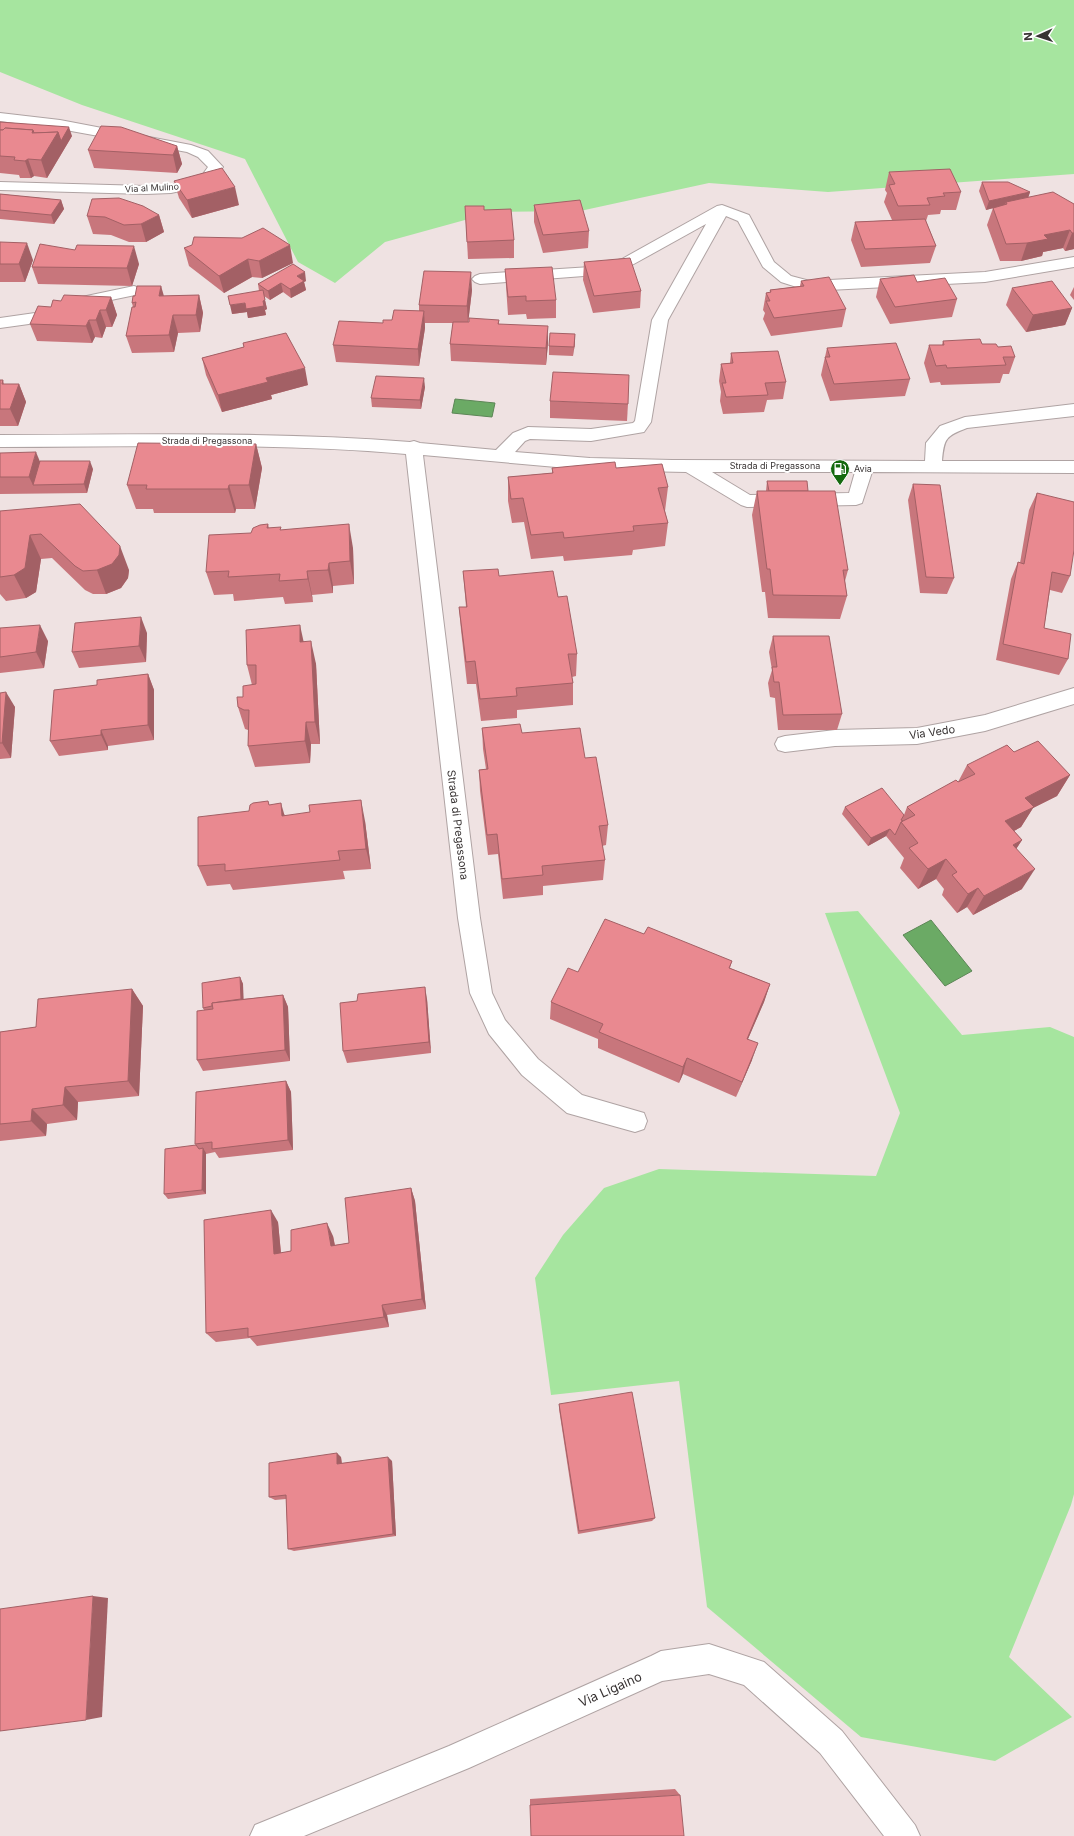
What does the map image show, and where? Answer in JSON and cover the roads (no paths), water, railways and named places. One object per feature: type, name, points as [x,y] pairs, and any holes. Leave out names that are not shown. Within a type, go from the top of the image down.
[{"type":"street","name":"Via al Mulino","points":[[0,117],[22,118],[94,130],[161,145],[182,147],[200,153],[216,167],[208,177],[189,185],[171,188],[146,190],[0,186]]},
{"type":"street","points":[[722,209],[744,218],[768,264],[786,279],[809,286],[985,277],[1074,262]]},
{"type":"street","points":[[480,279],[592,272],[627,262],[722,209]]},
{"type":"street","points":[[501,455],[519,438],[528,433],[591,435],[638,428],[643,422],[660,320],[722,209]]},
{"type":"street","points":[[0,323],[36,318],[58,312],[83,301],[134,290]]},
{"type":"street","points":[[933,466],[935,443],[946,430],[965,423],[1074,410]]},
{"type":"street","name":"Strada di Pregassona","points":[[0,441],[268,441],[414,447],[590,464],[689,466],[1074,467]]},
{"type":"street","name":"Strada di Pregassona","points":[[414,447],[420,509],[468,910],[481,993],[497,1027],[535,1072],[575,1105],[635,1122]]},
{"type":"street","points":[[689,466],[747,501],[856,499],[865,466]]},
{"type":"street","name":"Via Vedo","points":[[785,744],[835,738],[917,736],[985,723],[1074,696]]},
{"type":"street","name":"Via Ligaino","points":[[266,1836],[458,1757],[661,1666],[709,1659],[754,1674],[830,1742],[904,1836]]},
{"type":"place","name":"Avia","points":[[840,486]]}]
